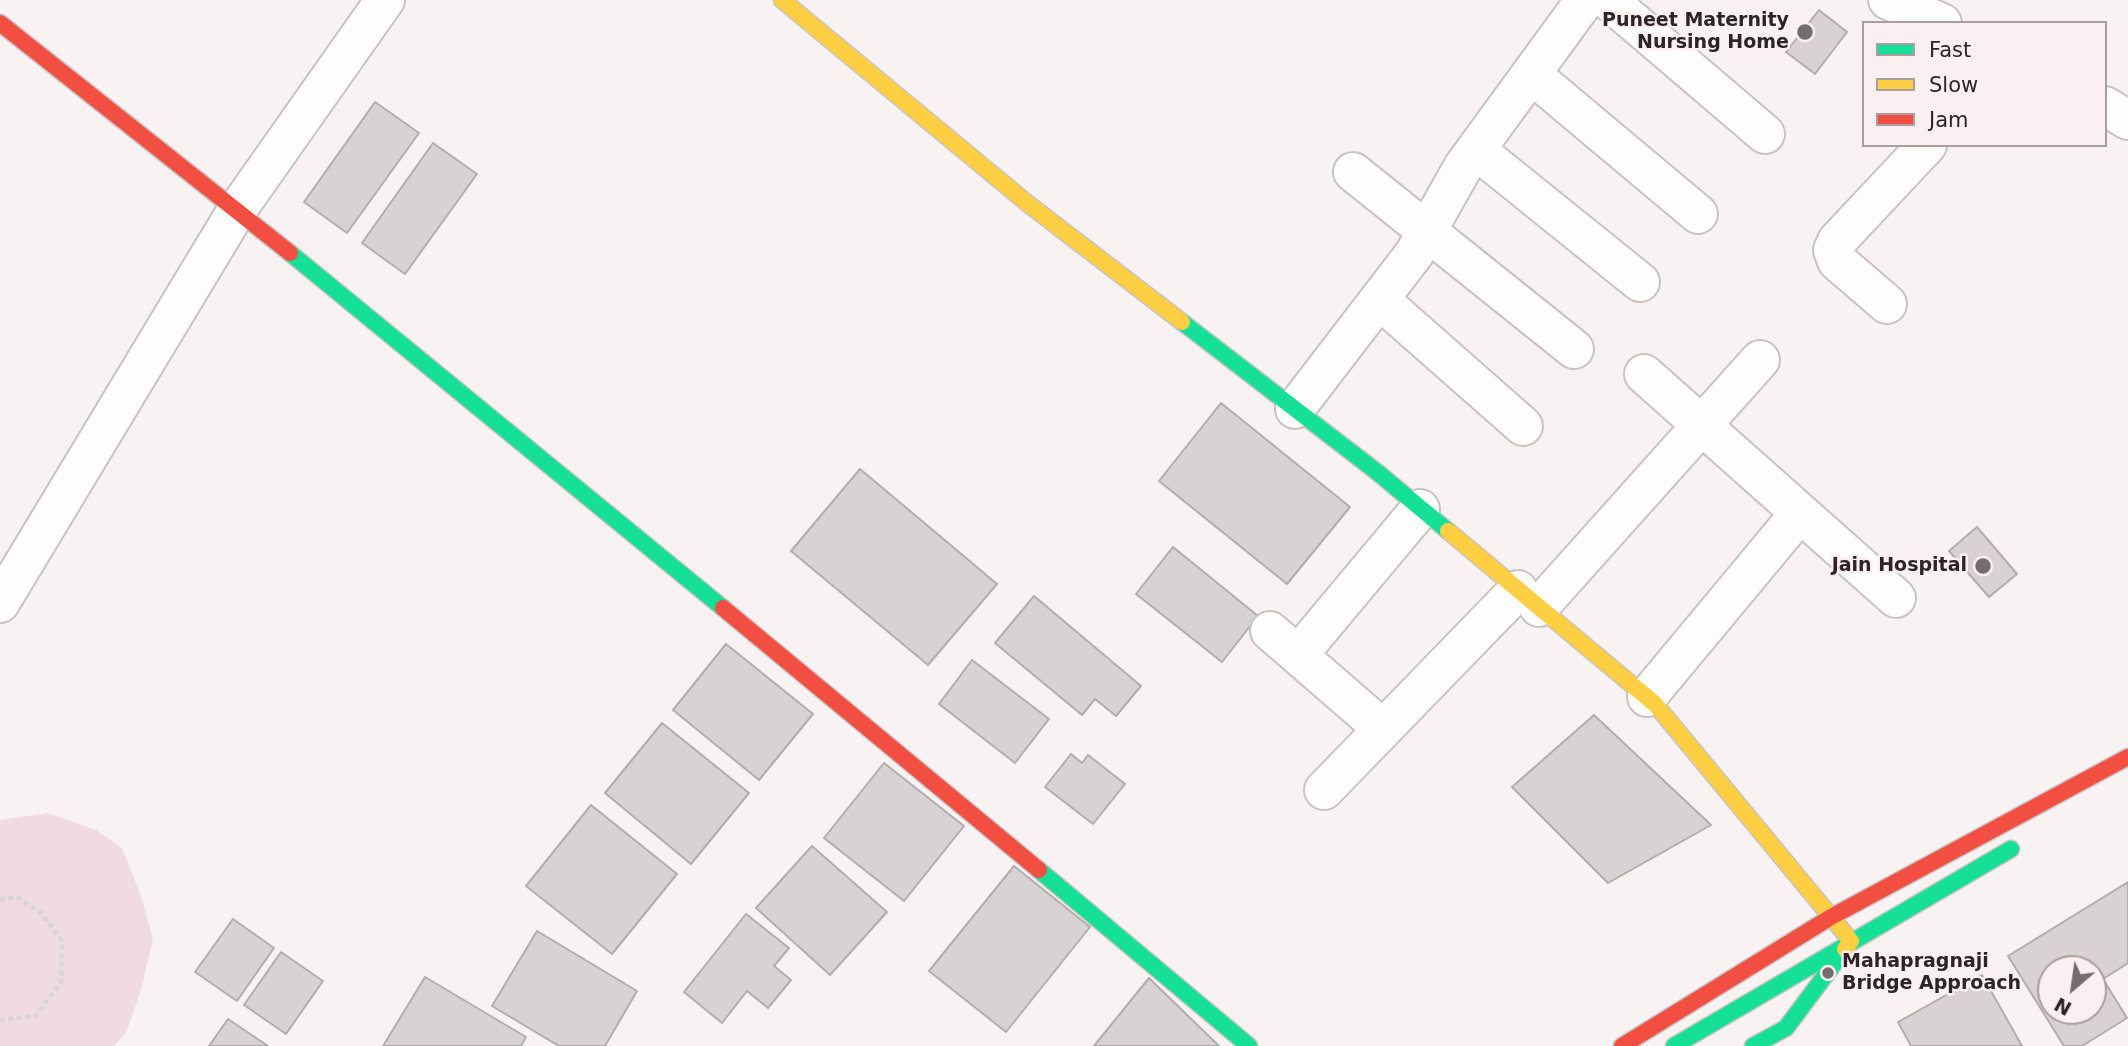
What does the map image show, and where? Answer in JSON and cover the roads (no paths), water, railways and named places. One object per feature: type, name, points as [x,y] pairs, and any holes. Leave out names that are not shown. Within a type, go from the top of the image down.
[{"type":"street","points":[[0,603],[237,210],[386,0]]},
{"type":"street","points":[[782,0],[1027,203],[1377,472],[1655,704],[1851,941]]},
{"type":"street","points":[[1295,410],[1414,254],[1463,167],[1585,0]]},
{"type":"street","points":[[1608,0],[1765,134]]},
{"type":"street","points":[[1888,0],[1937,21]]},
{"type":"street","points":[[0,23],[237,210],[852,713],[1249,1046]]},
{"type":"street","points":[[1531,74],[1698,214]]},
{"type":"street","points":[[2107,107],[2128,120]]},
{"type":"street","points":[[1887,304],[1837,261],[1833,250],[1837,241],[1925,147]]},
{"type":"street","points":[[1476,150],[1640,282]]},
{"type":"street","points":[[1353,172],[1574,349]]},
{"type":"street","points":[[1380,300],[1523,426]]},
{"type":"street","points":[[1324,790],[1383,729],[1529,599],[1702,426],[1760,360]]},
{"type":"street","points":[[1644,374],[1896,598]]},
{"type":"street","points":[[1383,729],[1284,643],[1420,509]]},
{"type":"street","points":[[1647,697],[1800,513]]},
{"type":"street","points":[[1622,1046],[1831,917],[2128,757]]},
{"type":"street","points":[[1674,1046],[2020,844]]},
{"type":"street","points":[[1754,1046],[1786,1028],[1851,941]]},
{"type":"place","name":"Puneet Maternity Nursing Home","points":[[1805,32]]},
{"type":"place","name":"Jain Hospital","points":[[1983,566]]},
{"type":"place","name":"Mahapragnaji Bridge Approach","points":[[1828,973]]}]
